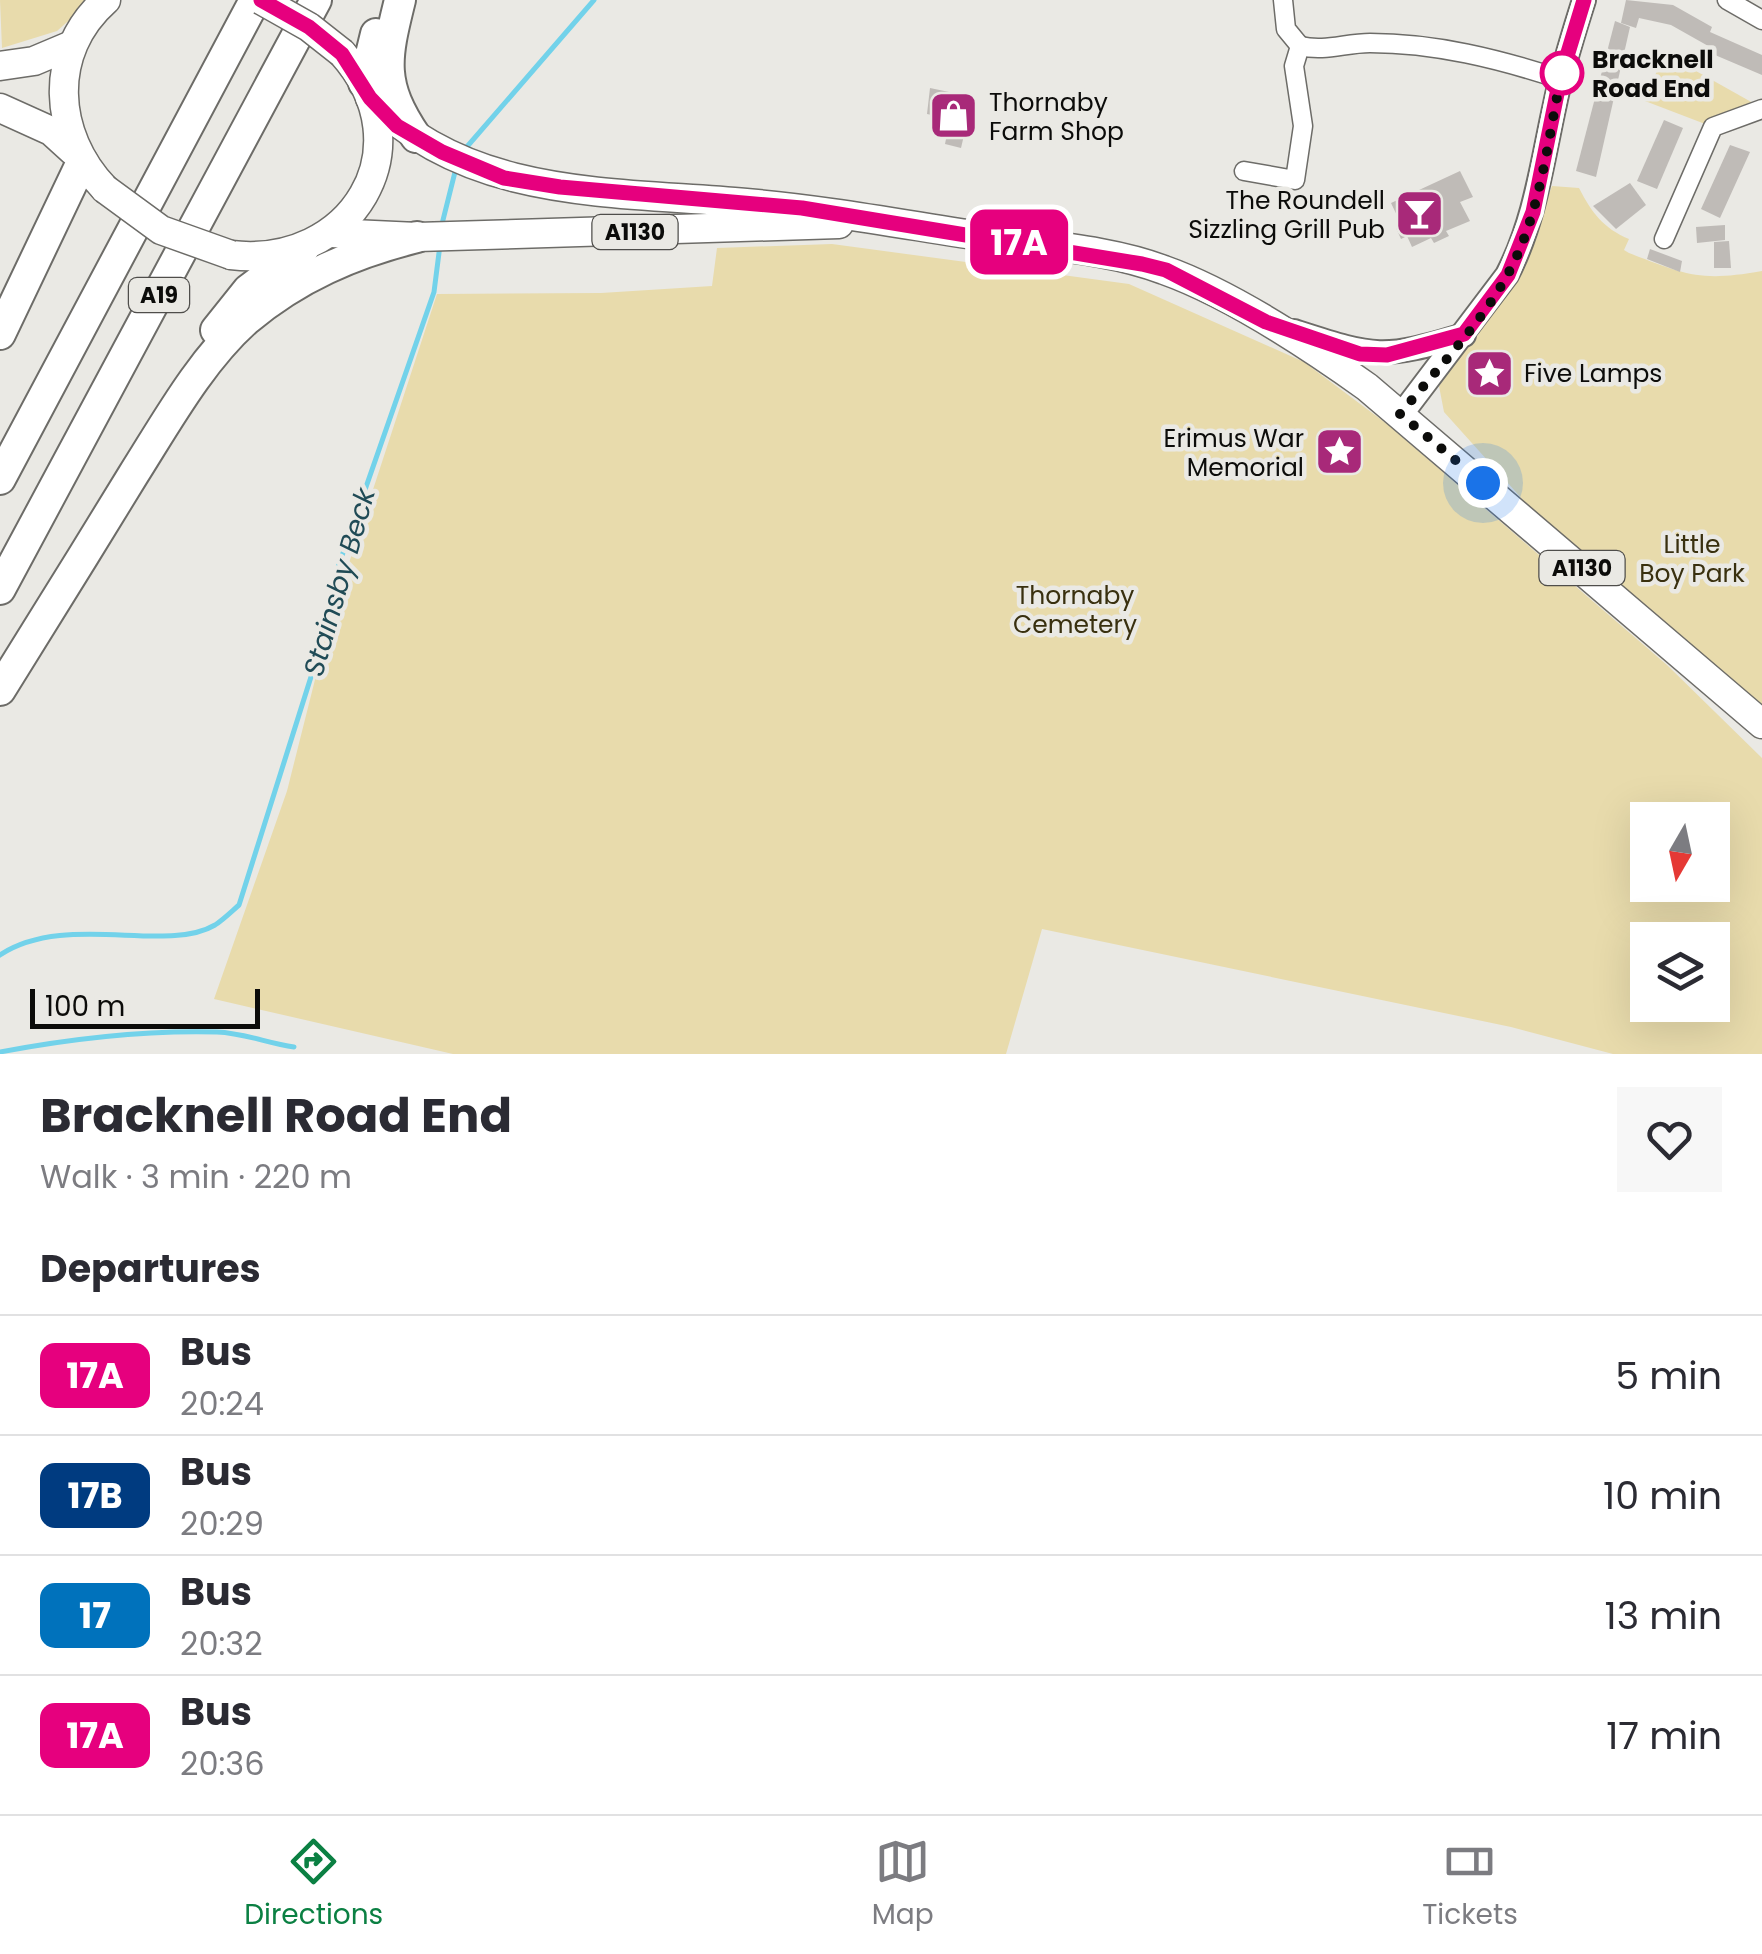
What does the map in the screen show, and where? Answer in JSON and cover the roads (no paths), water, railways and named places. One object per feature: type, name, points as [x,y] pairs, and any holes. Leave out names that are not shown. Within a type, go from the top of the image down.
[{"type":"highway","name":"A19","points":[[0,478],[258,0]]},
{"type":"highway","name":"A19","points":[[0,589],[316,0]]},
{"type":"highway","points":[[367,90],[373,40],[396,0]]},
{"type":"highway","points":[[396,0],[386,71],[400,114],[429,145]]},
{"type":"highway","points":[[0,334],[80,159]]},
{"type":"highway","name":"A19","points":[[0,690],[181,401],[223,344],[290,288],[341,260],[421,237]]},
{"type":"highway","name":"A19","points":[[181,401],[192,370],[225,316],[264,276],[318,240]]},
{"type":"main road","points":[[80,159],[63,107],[72,46],[87,20],[106,0]]},
{"type":"main road","points":[[0,108],[51,131],[105,189],[161,230],[231,255],[260,258],[318,240],[351,215],[372,178],[378,126],[367,90],[342,54],[309,27],[258,0]]},
{"type":"main road","points":[[0,66],[34,60],[72,46]]},
{"type":"main road","name":"A1130","points":[[367,90],[429,145],[479,169],[529,184],[802,208],[1166,270],[1316,350],[1400,414],[1762,724]]},
{"type":"main road","name":"A1130","points":[[318,240],[802,228],[867,221]]},
{"type":"street","points":[[1283,0],[1286,29],[1300,46],[1317,50],[1367,43],[1444,49],[1560,79]]},
{"type":"street","points":[[1400,414],[1464,334],[1519,252],[1533,212],[1560,79],[1584,0]]},
{"type":"street","points":[[1727,0],[1762,20]]},
{"type":"street","points":[[1244,171],[1295,180],[1303,126],[1294,66],[1300,46]]},
{"type":"street","points":[[1664,239],[1713,128],[1762,109]]},
{"type":"street","points":[[1266,322],[1360,354],[1387,355],[1464,334]]},
{"type":"waterway","name":"Stainsby Beck","points":[[465,149],[594,0]]},
{"type":"waterway","name":"Stainsby Beck","points":[[442,224],[456,168]]},
{"type":"waterway","name":"Stainsby Beck","points":[[0,955],[54,936],[194,933],[215,925],[239,905],[316,661],[336,573],[434,292],[440,245]]},
{"type":"waterway","points":[[0,1052],[162,1032],[227,1033],[294,1047]]},
{"type":"place","name":"Bracknell Road End","points":[[1562,73]]},
{"type":"place","name":"Thornaby Farm Shop","points":[[954,116]]},
{"type":"place","name":"The Roundell Sizzling Grill Pub","points":[[1420,214]]},
{"type":"place","name":"Five Lamps","points":[[1489,373]]},
{"type":"place","name":"Erimus War Memorial","points":[[1339,452]]},
{"type":"park label","name":"Little Boy Park","points":[[1692,558]]},
{"type":"park label","name":"Thornaby Cemetery","points":[[1075,610]]}]
